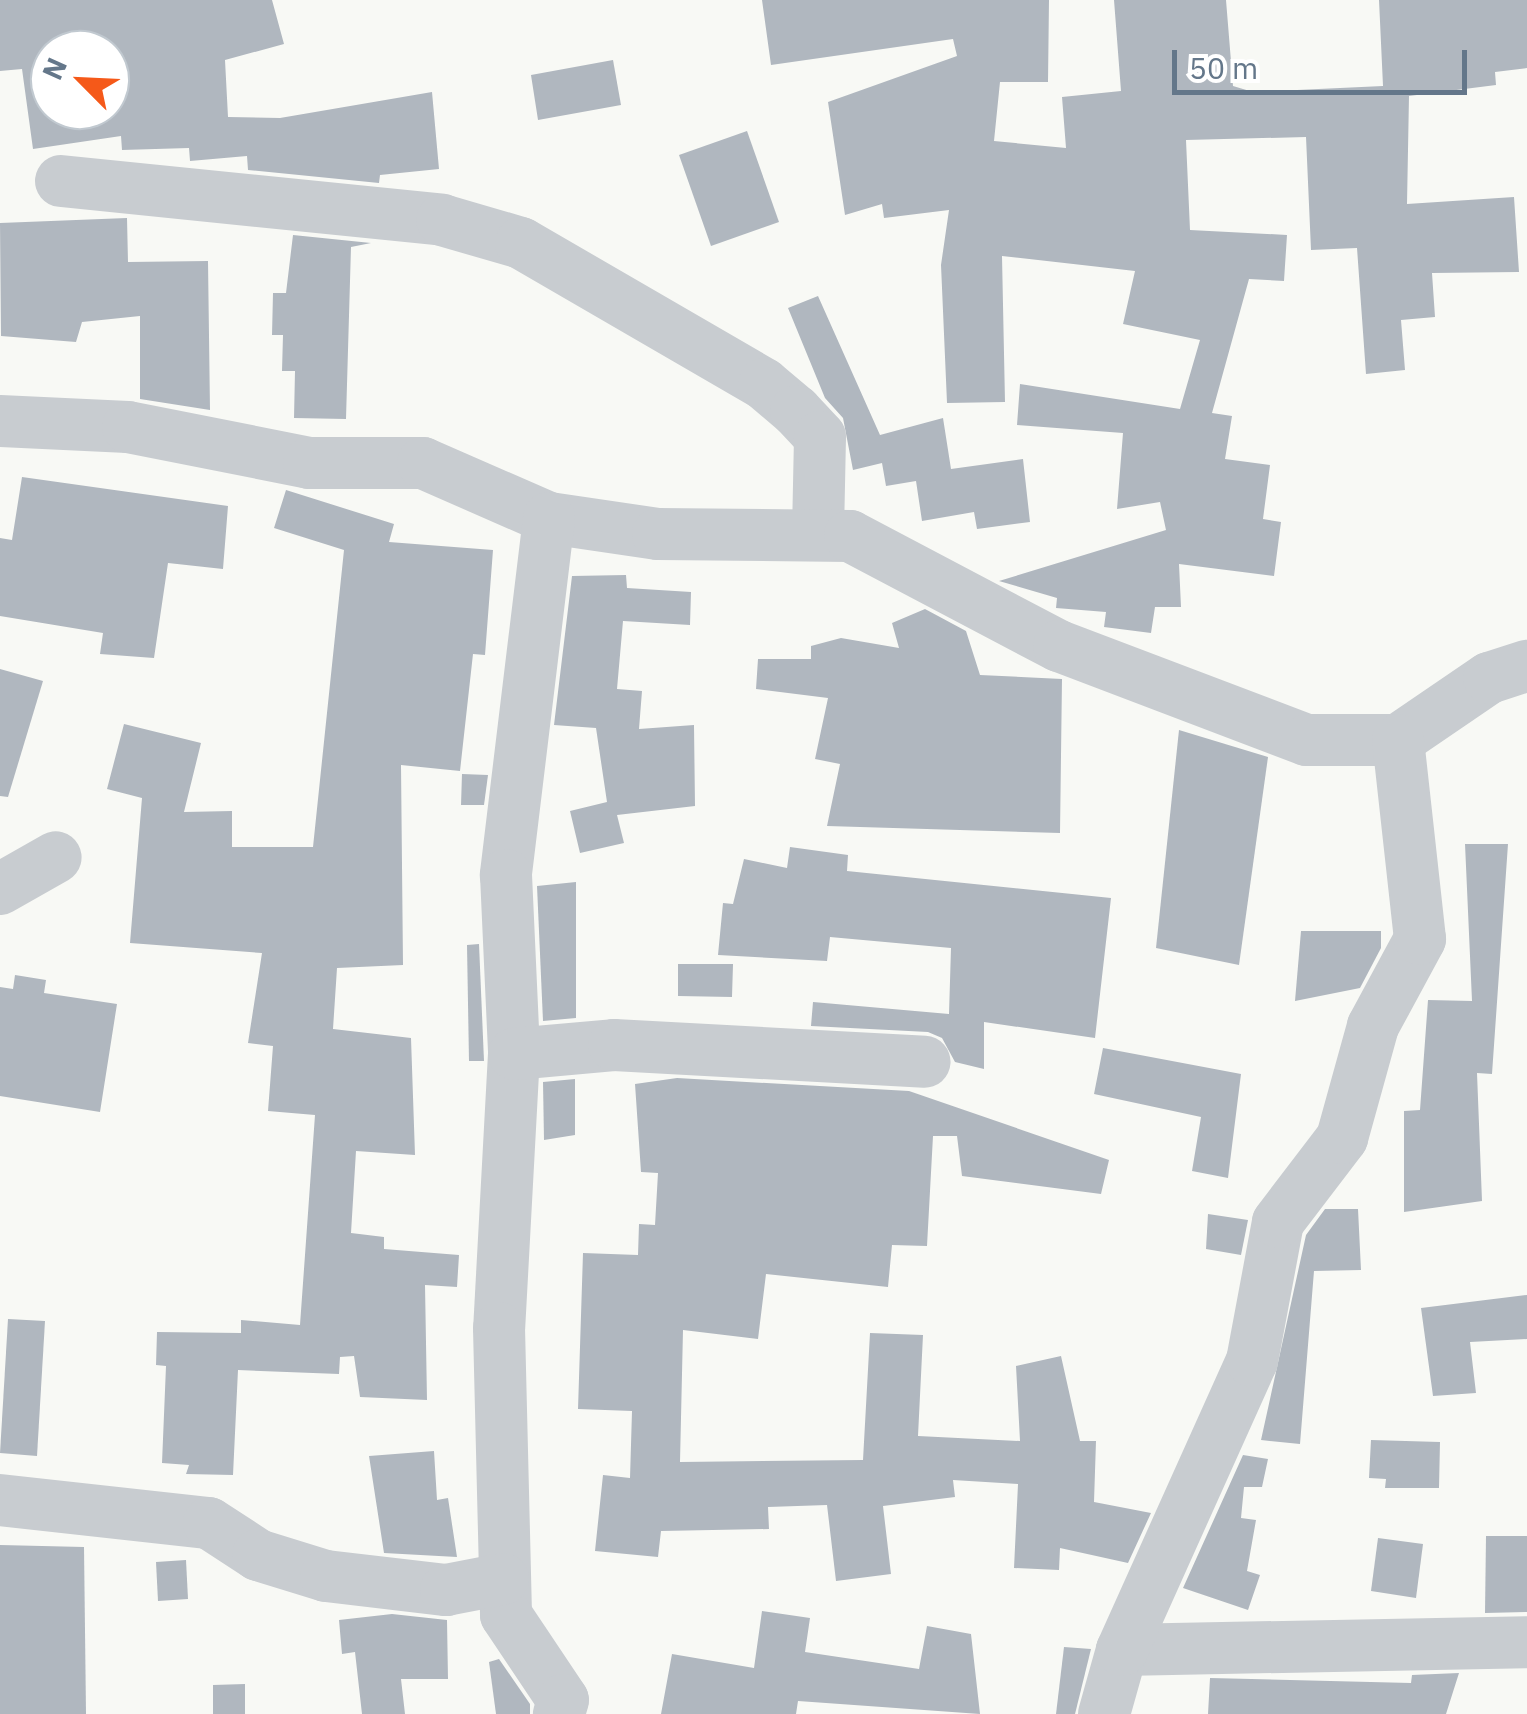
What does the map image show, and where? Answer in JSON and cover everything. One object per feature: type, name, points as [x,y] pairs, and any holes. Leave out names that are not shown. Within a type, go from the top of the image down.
[{"type":"street","points":[[61,181],[442,220],[521,243],[796,411],[820,437],[818,531]]},
{"type":"street","points":[[0,422],[128,427],[309,463],[423,463],[549,518],[658,534],[818,531],[913,562],[1060,646],[1306,740],[1398,740],[1489,678],[1527,666]]},
{"type":"street","points":[[549,518],[506,874],[514,1054],[499,1328],[506,1615],[563,1700],[559,1714]]},
{"type":"street","points":[[1104,1714],[1122,1650],[1236,1407],[1278,1222],[1342,1138],[1373,1026],[1420,939],[1398,740]]},
{"type":"street","points":[[0,889],[56,857]]},
{"type":"street","points":[[514,1054],[614,1045],[925,1062]]},
{"type":"street","points":[[0,1500],[208,1524],[258,1556],[326,1576],[446,1590],[503,1578]]},
{"type":"street","points":[[1122,1650],[1527,1642]]},
{"type":"building","points":[[0,0],[272,0],[284,44],[225,60],[228,117],[280,118],[432,92],[439,169],[380,175],[379,183],[248,170],[247,156],[190,161],[189,148],[122,150],[121,136],[33,149],[30,130],[130,130],[130,30],[30,30],[30,127],[22,69],[0,71]]},
{"type":"building","points":[[762,0],[1049,0],[1048,82],[1000,82],[994,141],[1066,148],[1062,97],[1121,91],[1114,0],[1226,0],[1233,86],[1253,92],[1383,86],[1379,0],[1527,0],[1527,68],[1495,72],[1496,85],[1409,96],[1407,204],[1514,197],[1519,272],[1432,273],[1435,317],[1401,320],[1405,370],[1366,374],[1357,248],[1311,250],[1306,137],[1186,140],[1190,230],[1287,235],[1284,281],[1249,279],[1212,413],[1232,416],[1225,459],[1270,465],[1263,519],[1281,522],[1274,576],[1179,564],[1181,607],[1155,607],[1151,633],[1104,627],[1106,612],[1056,608],[1057,598],[999,581],[1166,530],[1160,502],[1117,509],[1123,433],[1017,425],[1020,384],[1180,409],[1200,340],[1123,324],[1135,271],[1002,256],[1005,402],[947,403],[941,265],[949,210],[884,218],[882,204],[845,215],[828,102],[957,56],[953,39],[771,65]]},
{"type":"building","points":[[613,60],[621,105],[538,120],[531,75]]},
{"type":"building","points":[[747,131],[779,222],[711,246],[679,155]]},
{"type":"building","points":[[127,218],[128,262],[208,261],[210,410],[140,399],[140,316],[82,322],[76,342],[1,336],[0,223]]},
{"type":"building","points":[[293,235],[371,243],[351,247],[346,419],[294,418],[295,371],[282,371],[283,335],[272,335],[273,293],[286,293]]},
{"type":"building","points":[[818,296],[880,435],[943,418],[951,469],[1023,459],[1030,522],[977,529],[974,512],[922,521],[916,481],[886,486],[882,463],[853,470],[843,418],[825,398],[788,308]]},
{"type":"building","points":[[22,477],[228,506],[223,569],[168,563],[154,658],[100,654],[103,633],[0,616],[0,538],[12,540]]},
{"type":"building","points":[[286,490],[394,524],[389,542],[493,550],[485,655],[473,654],[460,771],[401,765],[403,965],[337,968],[333,1029],[411,1038],[415,1155],[356,1151],[351,1233],[384,1237],[384,1249],[459,1255],[457,1287],[425,1285],[427,1400],[360,1397],[354,1356],[340,1357],[339,1374],[238,1370],[233,1475],[186,1474],[189,1465],[162,1463],[166,1366],[156,1365],[157,1332],[241,1333],[241,1320],[300,1325],[315,1115],[268,1111],[273,1046],[248,1043],[262,953],[130,943],[142,798],[107,789],[124,724],[201,743],[184,812],[232,811],[232,847],[313,847],[344,550],[274,528]]},
{"type":"building","points":[[626,575],[627,588],[691,592],[690,625],[623,621],[617,689],[642,691],[639,729],[694,725],[695,806],[617,815],[624,843],[580,853],[570,811],[607,802],[596,728],[554,725],[572,576]]},
{"type":"building","points":[[925,609],[966,631],[980,675],[1062,679],[1060,833],[827,826],[840,764],[815,759],[828,698],[756,689],[758,659],[811,659],[811,646],[841,638],[899,648],[892,623]]},
{"type":"building","points":[[0,669],[43,681],[8,797],[0,796]]},
{"type":"building","points":[[1179,730],[1268,757],[1239,965],[1156,948]]},
{"type":"building","points":[[462,774],[488,775],[484,805],[461,805]]},
{"type":"building","points":[[1465,844],[1508,844],[1492,1074],[1477,1073],[1482,1201],[1404,1212],[1404,1111],[1420,1110],[1428,1000],[1472,1001]]},
{"type":"building","points":[[790,847],[848,855],[847,871],[1111,898],[1095,1038],[984,1022],[984,1069],[955,1062],[942,1038],[928,1032],[811,1026],[813,1002],[949,1014],[951,948],[830,937],[827,961],[718,955],[723,903],[733,904],[744,859],[787,868]]},
{"type":"building","points":[[576,882],[576,1018],[543,1021],[537,886]]},
{"type":"building","points":[[1301,931],[1381,931],[1381,948],[1360,988],[1295,1001]]},
{"type":"building","points":[[479,944],[484,1061],[469,1061],[467,945]]},
{"type":"building","points":[[678,964],[733,964],[732,997],[678,996]]},
{"type":"building","points":[[15,975],[46,980],[44,993],[117,1004],[100,1112],[0,1096],[0,987],[13,989]]},
{"type":"building","points":[[1103,1048],[1241,1074],[1228,1178],[1192,1171],[1201,1117],[1094,1094]]},
{"type":"building","points":[[677,1078],[909,1091],[1109,1160],[1101,1194],[962,1176],[957,1136],[933,1136],[927,1246],[892,1245],[888,1287],[766,1274],[758,1339],[683,1330],[680,1462],[863,1460],[870,1333],[923,1335],[918,1436],[1020,1441],[1016,1366],[1061,1356],[1080,1441],[1096,1441],[1094,1502],[1151,1513],[1128,1563],[1060,1548],[1059,1570],[1014,1568],[1018,1484],[953,1480],[955,1497],[883,1506],[891,1574],[836,1581],[827,1505],[768,1507],[769,1529],[661,1531],[658,1557],[595,1551],[603,1475],[630,1478],[632,1411],[578,1409],[583,1253],[638,1255],[639,1224],[655,1225],[658,1173],[641,1172],[635,1084]]},
{"type":"building","points":[[575,1079],[575,1135],[544,1140],[543,1082]]},
{"type":"building","points":[[1325,1209],[1358,1209],[1361,1270],[1314,1271],[1300,1444],[1261,1440],[1306,1235]]},
{"type":"building","points":[[1208,1214],[1248,1220],[1241,1255],[1206,1249]]},
{"type":"building","points":[[1527,1295],[1527,1339],[1470,1342],[1476,1393],[1433,1396],[1421,1308]]},
{"type":"building","points":[[8,1319],[45,1321],[37,1456],[0,1453]]},
{"type":"building","points":[[1371,1440],[1440,1442],[1439,1488],[1385,1488],[1386,1479],[1369,1478]]},
{"type":"building","points":[[434,1451],[437,1500],[448,1498],[457,1557],[384,1553],[369,1456]]},
{"type":"building","points":[[1243,1455],[1268,1459],[1262,1487],[1244,1487],[1241,1518],[1256,1520],[1247,1571],[1260,1575],[1248,1610],[1183,1588]]},
{"type":"building","points":[[1486,1536],[1527,1536],[1527,1612],[1485,1613]]},
{"type":"building","points":[[1378,1538],[1423,1544],[1416,1598],[1371,1591]]},
{"type":"building","points":[[0,1545],[84,1547],[86,1714],[0,1714]]},
{"type":"building","points":[[186,1560],[188,1599],[158,1601],[156,1562]]},
{"type":"building","points":[[762,1611],[810,1618],[805,1652],[919,1669],[927,1626],[971,1634],[980,1714],[798,1701],[796,1714],[661,1714],[672,1654],[754,1668]]},
{"type":"building","points":[[392,1614],[447,1620],[448,1679],[401,1679],[405,1714],[362,1714],[355,1652],[342,1654],[339,1620]]},
{"type":"building","points":[[1064,1647],[1091,1649],[1075,1714],[1056,1714]]},
{"type":"building","points":[[499,1659],[530,1704],[530,1714],[496,1714],[489,1662]]},
{"type":"building","points":[[1459,1673],[1446,1714],[1208,1714],[1210,1678],[1411,1683],[1412,1675]]},
{"type":"building","points":[[245,1684],[245,1714],[213,1714],[213,1685]]}]
